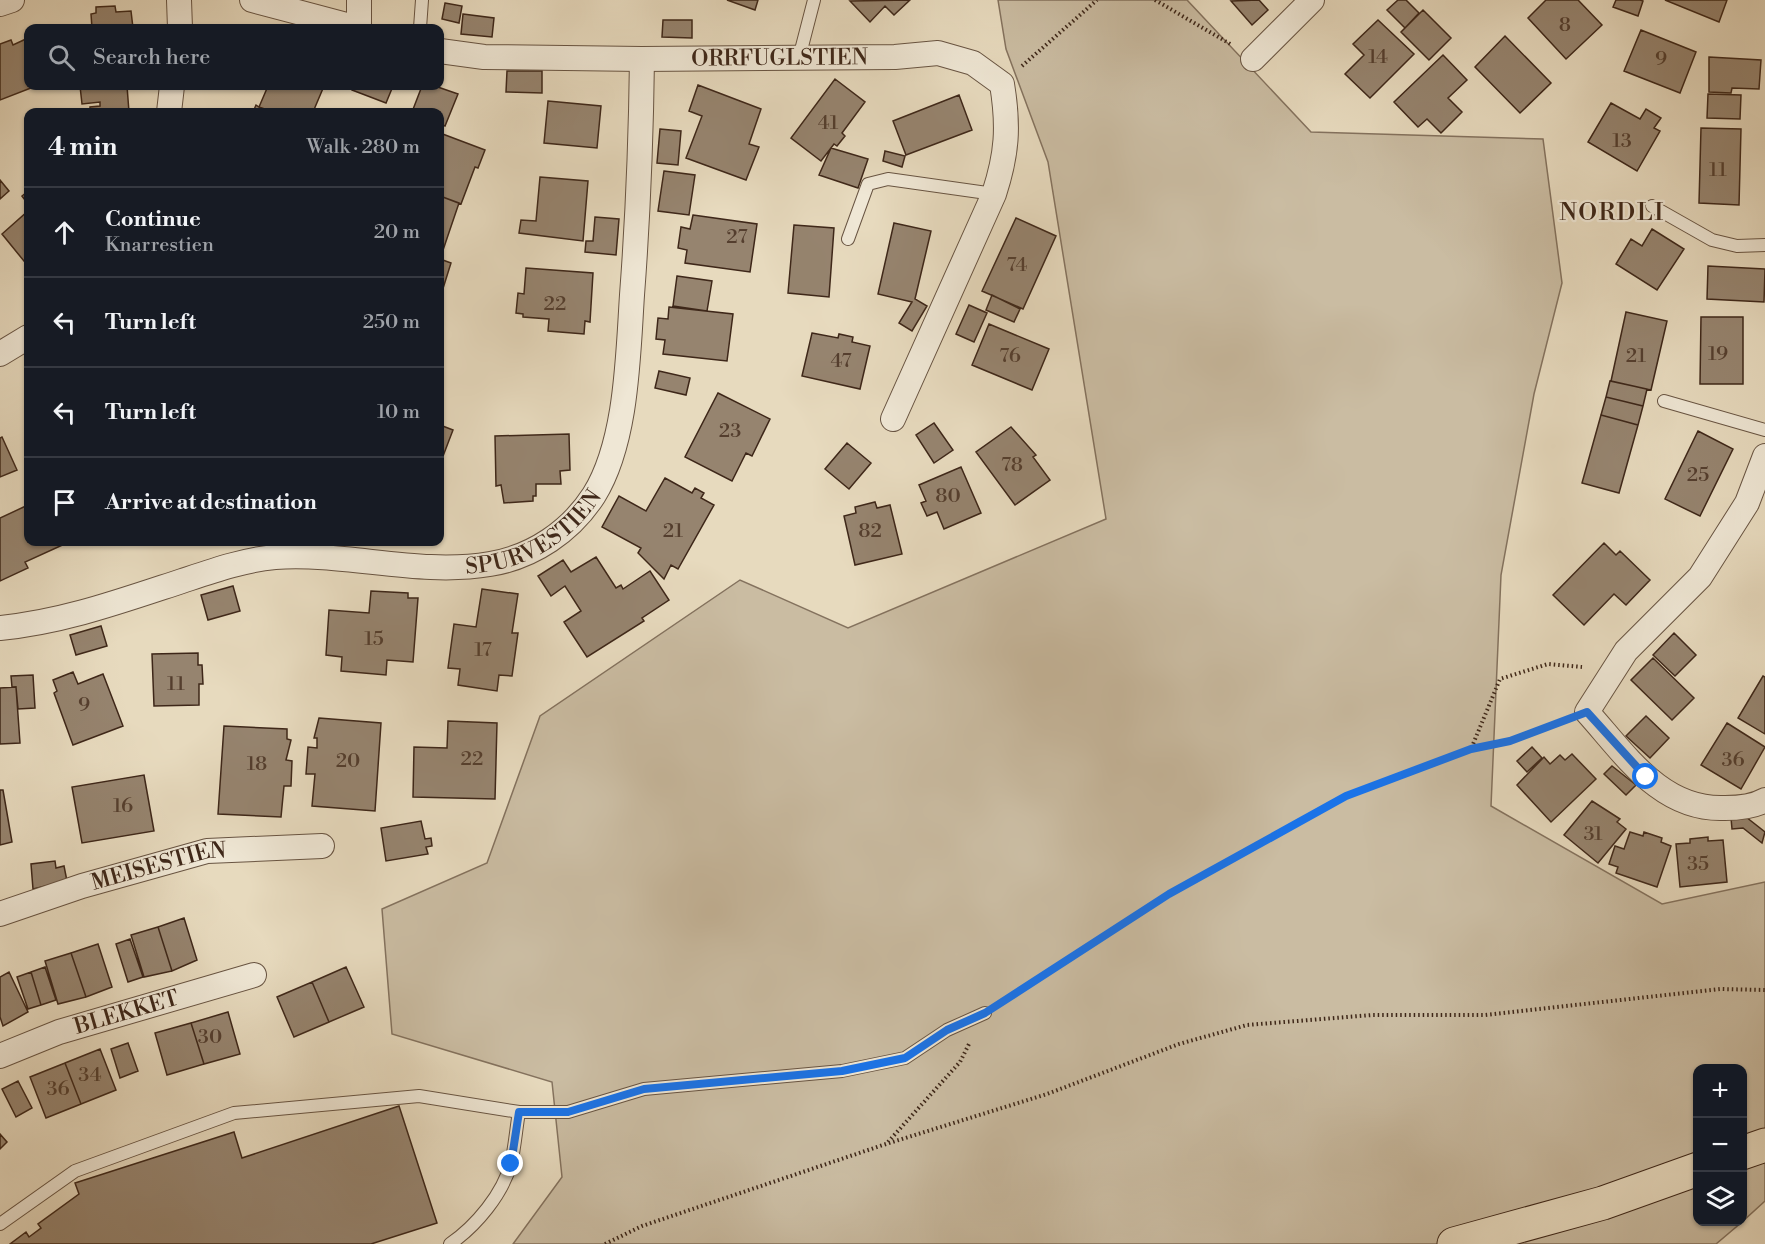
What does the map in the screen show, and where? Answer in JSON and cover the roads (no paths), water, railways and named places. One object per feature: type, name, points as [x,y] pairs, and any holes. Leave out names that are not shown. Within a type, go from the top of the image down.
[{"type":"main road","points":[[1747,1151],[1765,1144]]},
{"type":"main road","points":[[1454,1244],[1603,1203],[1693,1171]]},
{"type":"street","points":[[0,4],[12,0]]},
{"type":"street","points":[[179,0],[180,24]]},
{"type":"street","points":[[252,0],[343,24]]},
{"type":"street","points":[[358,24],[359,0]]},
{"type":"street","points":[[1253,58],[1312,0]]},
{"type":"street","name":"ORRFUGLSTIEN","points":[[444,52],[484,57],[642,59],[895,57],[938,53],[973,63],[1002,84],[1007,117],[1005,160],[994,194]]},
{"type":"street","name":"SPURVESTIEN","points":[[0,628],[62,620],[237,563],[276,557],[447,568],[491,564],[528,554],[565,530],[594,494],[612,454],[620,416],[629,345],[640,177],[642,59]]},
{"type":"street","points":[[169,108],[172,90]]},
{"type":"street","points":[[893,419],[994,194]]},
{"type":"street","points":[[0,354],[24,339]]},
{"type":"street","points":[[1765,456],[1747,503],[1700,577],[1626,651],[1587,712],[1646,777],[1661,791],[1681,802],[1710,809],[1736,808],[1765,800]]},
{"type":"street","name":"MEISESTIEN","points":[[0,914],[82,886],[207,851],[322,846]]},
{"type":"street","name":"BLEKKET","points":[[0,1056],[59,1032],[254,975]]},
{"type":"lane","points":[[420,24],[422,0]]},
{"type":"lane","points":[[799,58],[814,0]]},
{"type":"lane","points":[[848,239],[868,184],[888,179],[994,194]]},
{"type":"lane","points":[[1652,206],[1712,240],[1737,246],[1765,244]]},
{"type":"lane","points":[[1664,401],[1765,430]]},
{"type":"lane","points":[[0,1224],[75,1171],[234,1113],[419,1096],[519,1112],[568,1112],[644,1089],[842,1071],[905,1058],[947,1030],[985,1013]]},
{"type":"lane","points":[[450,1244],[467,1233],[499,1191],[511,1164],[519,1112]]},
{"type":"district","name":"NORDLI","points":[[1612,213]]}]
